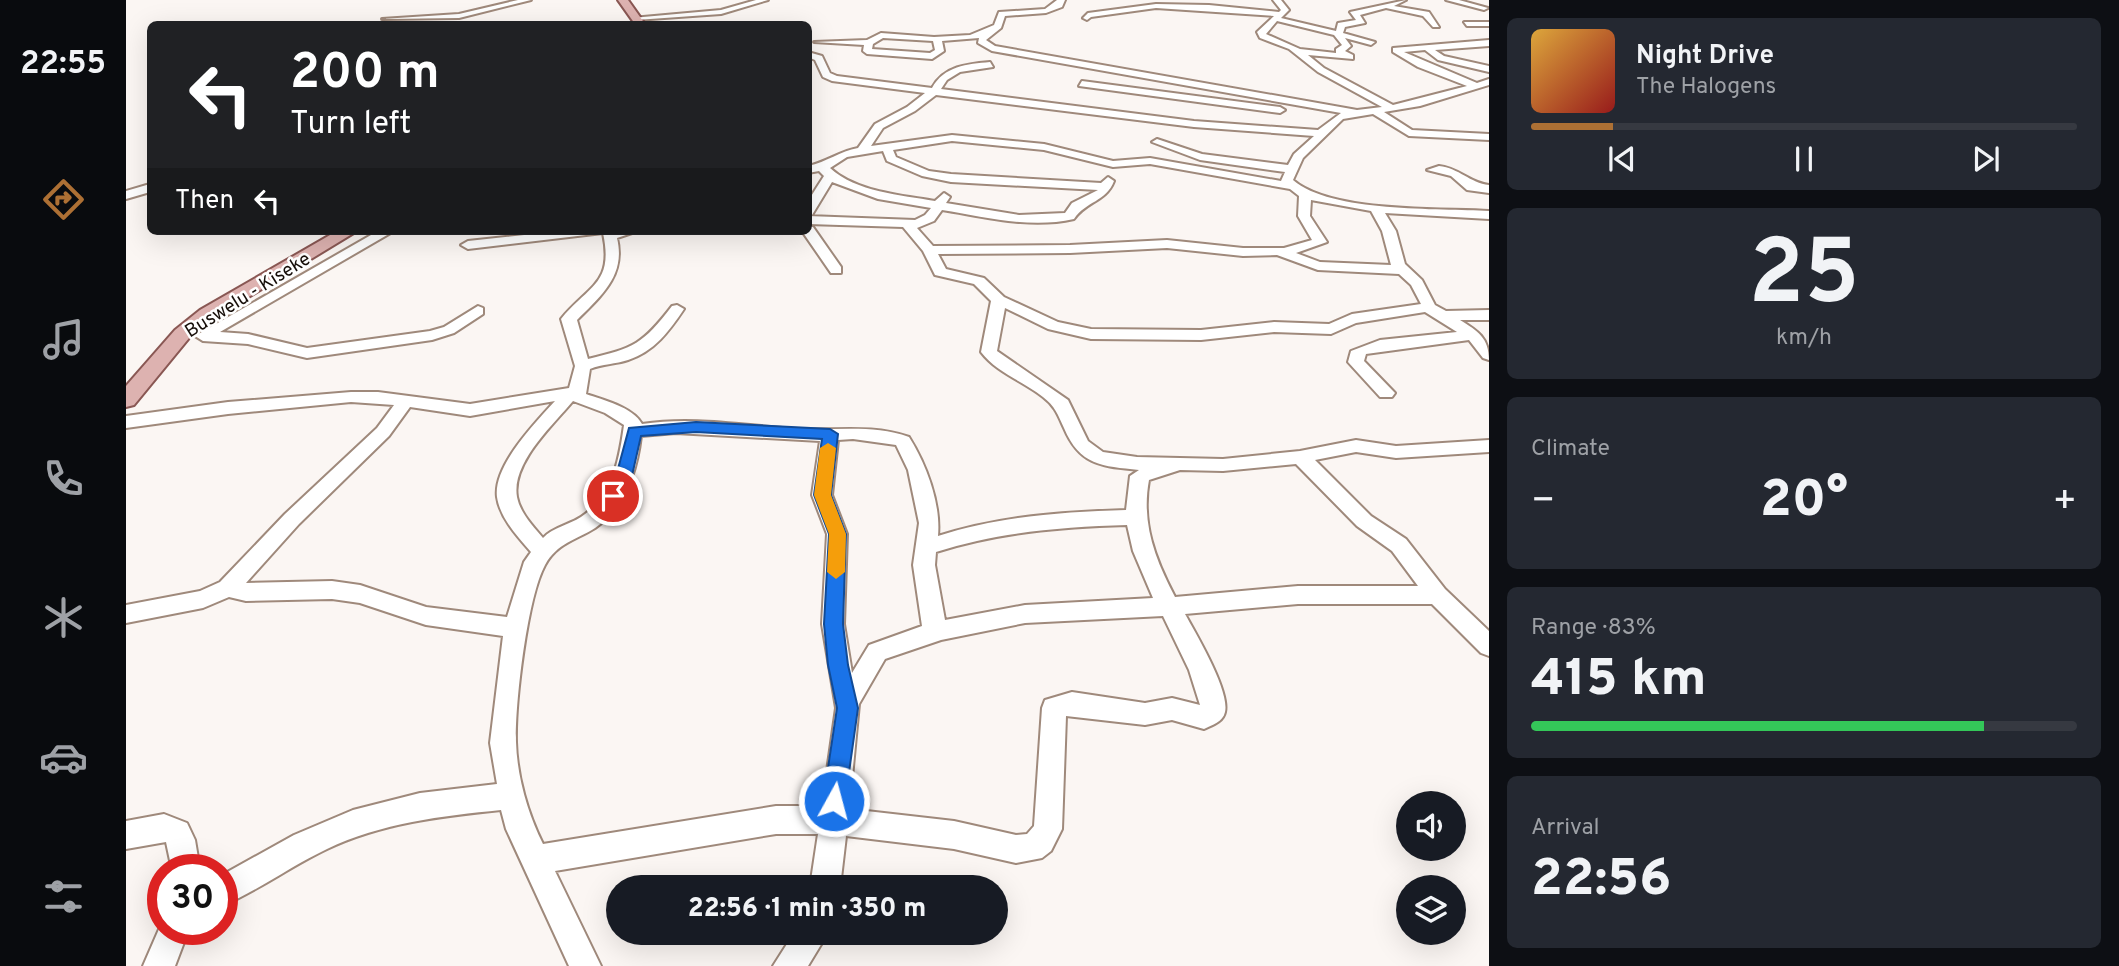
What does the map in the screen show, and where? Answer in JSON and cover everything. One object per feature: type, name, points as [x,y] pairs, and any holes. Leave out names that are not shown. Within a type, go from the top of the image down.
[{"type":"main road","points":[[623,0],[638,21]]},
{"type":"main road","name":"Buswelu - Kiseke","points":[[126,400],[175,341],[208,314],[342,235]]},
{"type":"street","points":[[446,21],[527,0]]},
{"type":"street","points":[[638,21],[721,12],[764,0]]},
{"type":"street","points":[[813,41],[869,43],[881,35],[937,39],[985,34],[998,26],[1002,14],[1046,11],[1059,5],[1061,0]]},
{"type":"street","points":[[1277,0],[1285,10],[1261,34],[1299,52],[1321,70],[1390,107]]},
{"type":"street","points":[[1370,0],[1432,7]]},
{"type":"street","points":[[1450,0],[1487,6]]},
{"type":"street","points":[[1459,0],[1487,6]]},
{"type":"street","points":[[1338,33],[1341,25],[1362,21],[1353,14],[1393,3],[1426,14],[1436,25]]},
{"type":"street","points":[[1087,19],[1088,15],[1146,6],[1209,7],[1278,16],[1371,43]]},
{"type":"street","points":[[1487,6],[1489,18]]},
{"type":"street","points":[[720,21],[721,12]]},
{"type":"street","points":[[386,19],[459,16]]},
{"type":"street","points":[[1467,24],[1489,24]]},
{"type":"street","points":[[1338,33],[1374,32]]},
{"type":"street","points":[[1299,52],[1351,57],[1339,51],[1347,46],[1338,33]]},
{"type":"street","points":[[985,34],[981,41],[992,48],[1353,112]]},
{"type":"street","points":[[869,43],[867,51],[932,56],[940,51],[937,39]]},
{"type":"street","points":[[1474,85],[1440,74],[1396,50],[1489,43]]},
{"type":"street","points":[[1427,48],[1444,59],[1489,69]]},
{"type":"street","points":[[812,55],[819,58],[830,77],[1194,124],[1320,133]]},
{"type":"street","points":[[862,151],[879,126],[911,109],[934,91],[946,74],[964,68],[990,65]]},
{"type":"street","points":[[1289,186],[1287,181],[1298,156],[1312,146],[1320,133],[1340,116],[1445,96],[1489,82]]},
{"type":"street","points":[[1082,84],[1340,116]]},
{"type":"street","points":[[1373,109],[1409,132],[1489,137]]},
{"type":"street","points":[[1150,161],[1157,142],[1168,131],[1194,124]]},
{"type":"street","points":[[812,203],[826,172],[844,154],[952,138],[1044,147],[1112,163],[1150,161],[1289,186],[1305,195],[1376,209],[1489,215]]},
{"type":"street","points":[[1157,142],[1200,157],[1291,169]]},
{"type":"street","points":[[887,148],[891,159],[910,168],[960,178],[1106,186]]},
{"type":"street","points":[[812,170],[826,172],[870,193],[1004,217],[1051,220],[1070,216],[1076,206],[1103,193],[1112,163]]},
{"type":"street","points":[[1433,170],[1449,170],[1464,178],[1471,187],[1489,189]]},
{"type":"street","points":[[812,220],[908,225],[925,222],[960,178]]},
{"type":"street","points":[[126,195],[147,189]]},
{"type":"street","points":[[929,250],[1070,249],[1167,244],[1284,252],[1320,242],[1304,216],[1305,195]]},
{"type":"street","points":[[1471,213],[1473,205],[1489,202]]},
{"type":"street","points":[[1376,209],[1390,231],[1394,254],[1435,312],[1473,335],[1489,355]]},
{"type":"street","points":[[908,225],[929,250],[940,272],[979,281],[999,300],[1053,326],[1091,334],[1200,335],[1274,327],[1331,329],[1352,319],[1435,312],[1489,315]]},
{"type":"street","points":[[204,336],[380,235]]},
{"type":"street","points":[[468,245],[579,235]]},
{"type":"street","points":[[542,551],[512,511],[506,484],[540,430],[574,392],[583,366],[569,319],[592,297],[611,271],[615,257],[612,235]]},
{"type":"street","points":[[811,235],[836,270]]},
{"type":"street","points":[[1284,252],[1312,265],[1404,270]]},
{"type":"street","points":[[999,300],[989,352],[1001,364],[1048,392],[1062,404],[1084,450],[1093,457],[1115,461],[1223,465],[1300,457],[1356,446],[1396,452],[1489,446]]},
{"type":"street","points":[[583,366],[625,357],[639,349],[662,329],[677,309]]},
{"type":"street","points":[[175,341],[204,336],[248,339],[307,353],[432,335],[449,330],[478,310]]},
{"type":"street","points":[[1386,393],[1356,362],[1359,351],[1380,345],[1473,335]]},
{"type":"street","points":[[126,422],[228,408],[351,397],[470,410],[574,392]]},
{"type":"street","points":[[574,392],[582,400],[629,418],[634,431],[623,480],[600,513],[589,522],[555,538],[534,562],[515,628],[503,743],[516,819],[585,966]]},
{"type":"street","points":[[126,614],[203,599],[228,588],[292,519],[383,432],[405,402]]},
{"type":"street","points":[[634,431],[686,427],[888,436],[904,441],[924,494],[929,523],[924,565],[934,615],[933,632]]},
{"type":"street","points":[[826,875],[847,703],[838,665],[833,624],[837,534],[822,495],[830,434]]},
{"type":"street","points":[[1300,457],[1364,521],[1399,545],[1437,595],[1489,646]]},
{"type":"street","points":[[535,860],[776,820],[833,820],[954,835],[1016,849],[1032,848],[1041,841],[1048,829],[1054,708],[1072,703],[1145,714],[1172,709],[1204,716],[1213,711],[1211,697],[1195,656],[1153,575],[1137,533],[1135,517],[1140,476],[1180,464]]},
{"type":"street","points":[[925,548],[965,535],[1045,520],[1135,517]]},
{"type":"street","points":[[228,588],[246,592],[332,590],[360,594],[426,616],[515,628]]},
{"type":"street","points":[[847,703],[877,652],[904,640],[933,632],[1025,614],[1246,601],[1298,595],[1437,595]]},
{"type":"street","points":[[238,882],[331,832],[378,817],[444,802],[511,796]]},
{"type":"street","points":[[126,835],[169,826],[177,830],[183,839],[184,854]]},
{"type":"street","points":[[159,966],[168,945]]},
{"type":"street","points":[[789,966],[804,945]]},
{"type":"slow traffic","points":[[828,448],[822,495],[837,534],[836,572]]},
{"type":"route","points":[[613,496],[623,480],[634,431],[696,427],[802,435],[830,434],[822,495],[837,534],[833,624],[838,665],[848,708],[834,801]]}]
